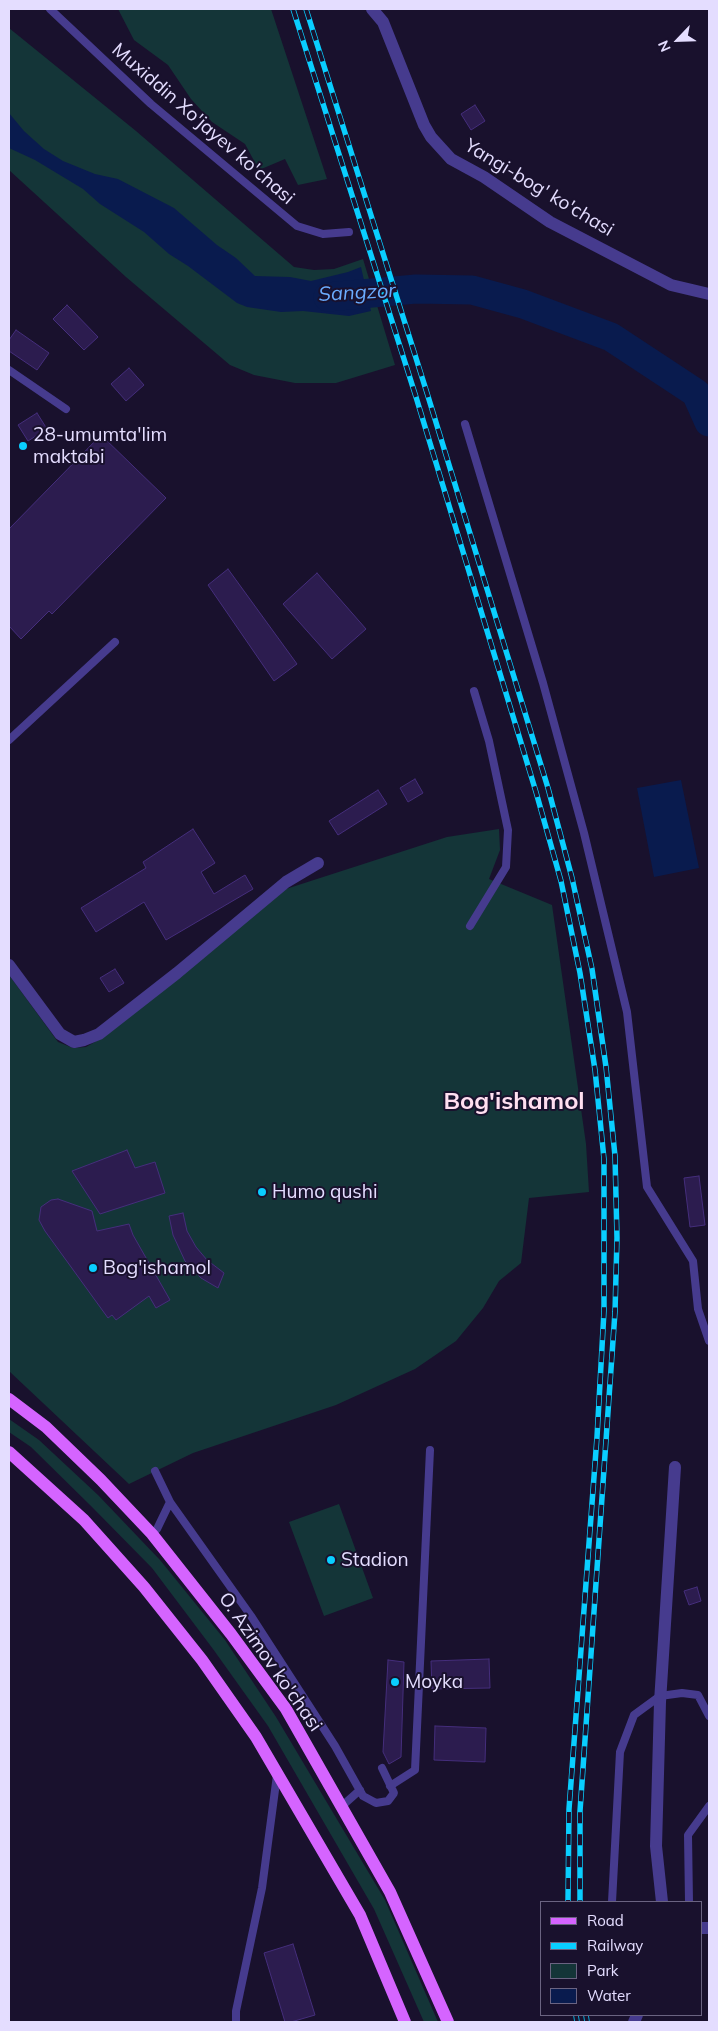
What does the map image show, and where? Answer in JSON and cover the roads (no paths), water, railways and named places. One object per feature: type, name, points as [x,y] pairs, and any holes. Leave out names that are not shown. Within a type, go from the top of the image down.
[{"type":"main road","name":"O. Azimov ko'chasi","points":[[9,1399],[46,1426],[152,1534],[286,1709],[390,1892],[448,2022]]},
{"type":"main road","points":[[9,1452],[84,1520],[144,1587],[202,1660],[256,1737],[360,1915],[405,2022]]},
{"type":"street","name":"Yangi-bog' ko'chasi","points":[[372,9],[383,22],[424,125],[431,137],[451,159],[484,177],[559,226],[671,285],[709,294]]},
{"type":"street","points":[[9,965],[60,1034],[74,1042],[84,1040],[99,1034],[177,973],[286,882],[318,863]]},
{"type":"street","points":[[662,1901],[656,1846],[660,1696],[675,1467]]},
{"type":"lane","name":"Muxiddin Xo'jayev ko'chasi","points":[[50,9],[151,104],[298,226],[323,234],[349,232]]},
{"type":"lane","points":[[9,370],[66,408]]},
{"type":"lane","points":[[465,424],[543,683],[584,833],[627,1012],[647,1187],[693,1260],[698,1309],[709,1342]]},
{"type":"lane","points":[[9,740],[115,642]]},
{"type":"lane","points":[[470,926],[506,866],[508,830],[489,741],[474,691]]},
{"type":"lane","points":[[390,1786],[415,1770],[430,1450]]},
{"type":"lane","points":[[155,1471],[170,1502],[256,1624],[335,1746],[363,1796],[376,1804],[388,1801],[394,1793],[382,1768]]},
{"type":"lane","points":[[152,1534],[170,1502]]},
{"type":"lane","points":[[612,1901],[620,1752],[634,1715],[660,1696],[682,1693],[698,1695],[709,1716]]},
{"type":"lane","points":[[236,2022],[236,2011],[262,1888],[278,1773]]},
{"type":"lane","points":[[342,1806],[360,1790]]},
{"type":"lane","points":[[689,1901],[688,1835],[709,1806]]},
{"type":"water","points":[[9,113],[24,131],[44,149],[63,161],[95,174],[118,179],[174,208],[217,245],[236,258],[255,276],[290,277],[311,281],[361,267],[371,311],[349,316],[303,311],[281,312],[247,307],[237,303],[169,254],[144,232],[100,204],[83,189],[35,160],[9,148]]},
{"type":"water","points":[[681,780],[699,868],[654,877],[637,788]]},
{"type":"waterway","name":"Sangzor","points":[[328,297],[416,289],[472,290],[523,304],[611,337],[696,393],[709,422]]},
{"type":"railway","points":[[293,9],[416,397],[536,792],[561,881],[580,973],[595,1070],[604,1159],[604,1311],[597,1437],[569,1809],[568,1901]]},
{"type":"railway","points":[[306,9],[427,393],[548,788],[572,878],[592,969],[606,1067],[615,1156],[617,1238],[615,1312],[580,1811],[580,1901]]},
{"type":"railway","points":[[576,2016],[577,2022]]},
{"type":"railway","points":[[586,2016],[587,2022]]},
{"type":"place","name":"28-umumta'lim maktabi","points":[[23,446]]},
{"type":"place","name":"Humo qushi","points":[[262,1192]]},
{"type":"place","name":"Bog'ishamol","points":[[93,1268]]},
{"type":"place","name":"Stadion","points":[[331,1560]]},
{"type":"place","name":"Moyka","points":[[395,1682]]},
{"type":"district","name":"Bog'ishamol","points":[[514,1102]]}]
